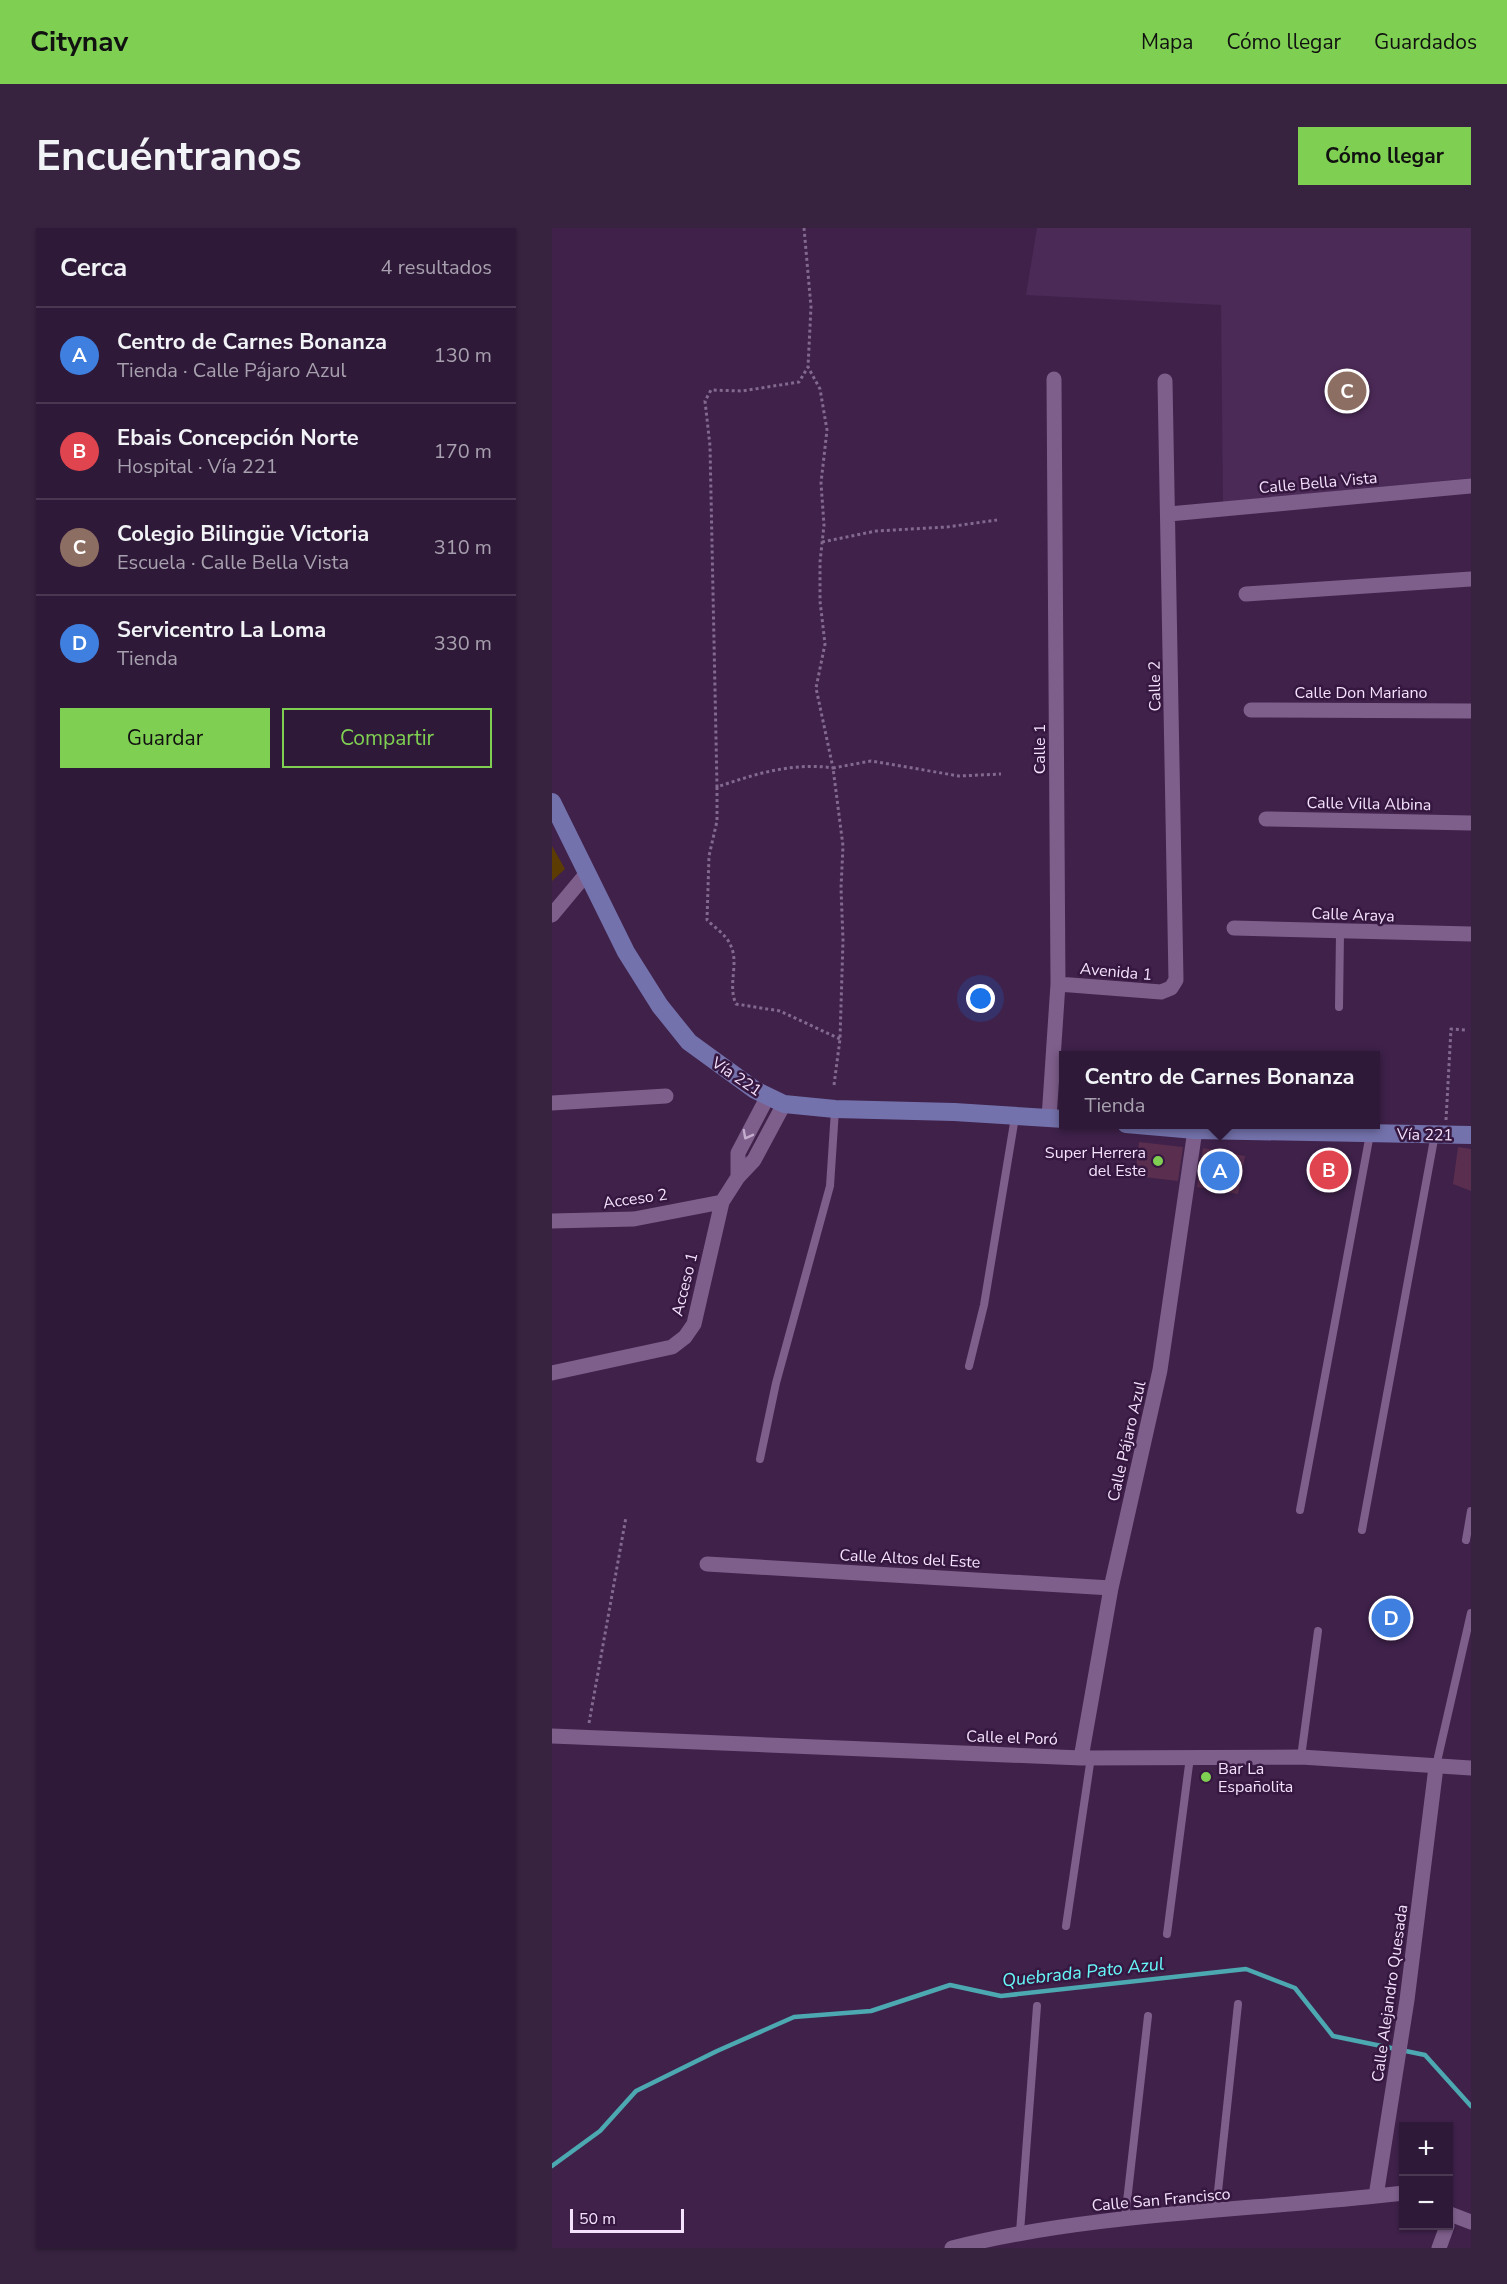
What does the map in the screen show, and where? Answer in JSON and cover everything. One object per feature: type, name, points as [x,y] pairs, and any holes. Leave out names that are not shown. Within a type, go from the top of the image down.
[{"type":"main road","name":"Vía 221","points":[[552,802],[626,952],[660,1006],[682,1033],[716,1063],[776,1100],[835,1109],[1057,1118]]},
{"type":"main road","name":"Vía 221","points":[[1181,1129],[1471,1135]]},
{"type":"street","name":"Calle 1","points":[[1054,379],[1057,1118]]},
{"type":"street","name":"Calle 2","points":[[1165,381],[1176,980],[1171,988]]},
{"type":"street","name":"Calle Bella Vista","points":[[1169,514],[1471,486]]},
{"type":"street","points":[[1246,594],[1471,579]]},
{"type":"street","name":"Calle Don Mariano","points":[[1251,710],[1471,711]]},
{"type":"street","name":"Calle Villa Albina","points":[[1266,819],[1471,823]]},
{"type":"street","points":[[552,915],[587,873]]},
{"type":"street","name":"Calle Araya","points":[[1234,928],[1340,933],[1471,934]]},
{"type":"street","name":"Avenida 1","points":[[1058,984],[1161,992],[1171,988]]},
{"type":"street","points":[[552,1103],[666,1096]]},
{"type":"street","name":"Acceso 1","points":[[552,1373],[672,1347],[685,1337],[694,1324],[722,1202],[738,1177],[754,1160],[776,1100]]},
{"type":"street","name":"Calle Pájaro Azul","points":[[1086,1758],[1111,1588],[1160,1370],[1195,1130]]},
{"type":"street","name":"Acceso 2","points":[[552,1221],[634,1219],[722,1202]]},
{"type":"street","name":"Calle Altos del Este","points":[[707,1564],[1111,1588]]},
{"type":"street","name":"Calle el Poró","points":[[552,1736],[1086,1758],[1301,1756],[1471,1768]]},
{"type":"street","name":"Calle Alejandro Quesada","points":[[1376,2196],[1402,2034],[1436,1767]]},
{"type":"street","points":[[1376,2196],[1399,2194]]},
{"type":"street","name":"Calle San Francisco","points":[[952,2248],[1020,2232],[1125,2219],[1376,2196]]},
{"type":"street","points":[[1453,2219],[1471,2222]]},
{"type":"street","points":[[1440,2248],[1445,2230]]},
{"type":"lane","points":[[1339,1007],[1340,933]]},
{"type":"lane","points":[[760,1459],[776,1383],[830,1186],[835,1109]]},
{"type":"lane","points":[[969,1366],[984,1305],[1015,1116]]},
{"type":"lane","points":[[1300,1510],[1371,1133]]},
{"type":"lane","points":[[1362,1530],[1440,1134]]},
{"type":"lane","points":[[1466,1540],[1471,1511]]},
{"type":"lane","points":[[1436,1767],[1471,1613]]},
{"type":"lane","points":[[1301,1756],[1318,1631]]},
{"type":"lane","points":[[1167,1934],[1190,1757]]},
{"type":"lane","points":[[1066,1926],[1086,1758]]},
{"type":"lane","points":[[1216,2212],[1238,2004]]},
{"type":"lane","points":[[1020,2232],[1038,2007]]},
{"type":"lane","points":[[1125,2219],[1148,2016]]},
{"type":"path","points":[[804,228],[811,307],[808,367],[799,382],[742,391],[711,390],[705,401],[710,446],[717,787],[717,821],[709,856],[707,920],[730,943],[734,962],[731,992],[736,1004],[780,1011],[840,1039]]},
{"type":"path","points":[[808,367],[820,389],[827,430],[821,483],[824,525],[820,601],[825,644],[816,688],[833,768],[843,846],[840,1039],[834,1085]]},
{"type":"path","points":[[822,542],[876,531],[947,527],[997,520]]},
{"type":"path","points":[[717,787],[787,767],[809,764],[833,768],[871,761],[959,776],[1001,774]]},
{"type":"path","points":[[1440,1134],[1450,1029],[1465,1030]]},
{"type":"path","points":[[587,1737],[626,1517]]},
{"type":"shaded area","points":[[1037,228],[1471,228],[1471,478],[1223,502],[1221,305],[1026,295]]},
{"type":"shaded area","points":[[552,846],[565,869],[552,881]]},
{"type":"building","name":"Super Herrera del Este","points":[[1139,1142],[1183,1147],[1178,1181],[1135,1176]]},
{"type":"building","points":[[1458,1147],[1471,1149],[1471,1191],[1453,1184]]},
{"type":"building","points":[[1203,1148],[1245,1156],[1238,1194],[1197,1187]]},
{"type":"waterway","name":"Quebrada Pato Azul","points":[[552,2166],[600,2131],[636,2091],[717,2051],[794,2017],[871,2011],[950,1985],[1001,1996],[1246,1969],[1295,1988],[1333,2036],[1425,2055],[1471,2106]]},
{"type":"place","name":"Colegio Bilingüe Victoria","points":[[1347,391]]},
{"type":"place","name":"Super Herrera del Este","points":[[1158,1161]]},
{"type":"place","name":"Ebais Concepción Norte","points":[[1329,1170]]},
{"type":"place","name":"Centro de Carnes Bonanza","points":[[1220,1171]]},
{"type":"place","name":"Servicentro La Loma","points":[[1391,1618]]},
{"type":"place","name":"Bar La Españolita","points":[[1206,1777]]}]
